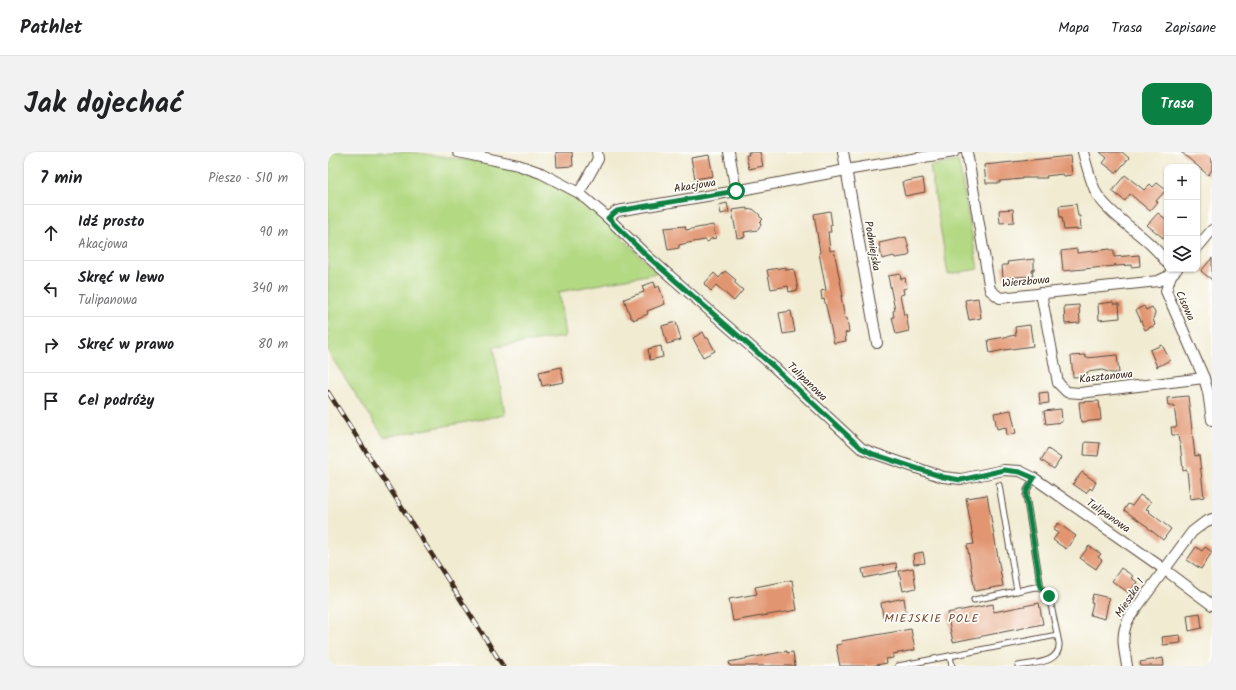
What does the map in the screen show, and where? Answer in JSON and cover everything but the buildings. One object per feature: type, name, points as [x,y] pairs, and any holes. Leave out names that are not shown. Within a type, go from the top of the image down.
[{"type":"street","name":"Tulipanowa","points":[[458,152],[518,165],[541,172],[579,193],[608,218],[646,255],[774,367],[861,448],[873,454],[943,477],[961,480],[1004,470],[1020,472],[1034,478],[1164,569]]},
{"type":"street","points":[[579,193],[598,159],[597,152]]},
{"type":"street","points":[[728,152],[736,191]]},
{"type":"street","name":"Podmiejska","points":[[843,152],[877,344]]},
{"type":"street","name":"Akacjowa","points":[[608,218],[617,211],[954,152]]},
{"type":"street","name":"Wierzbowa","points":[[967,152],[990,290],[1000,298],[1158,281],[1171,272]]},
{"type":"street","points":[[1083,152],[1097,194],[1106,205],[1164,260]]},
{"type":"street","points":[[1200,244],[1212,230]]},
{"type":"street","name":"Cisowa","points":[[1172,272],[1166,291],[1210,391],[1212,420]]},
{"type":"street","name":"Kasztanowa","points":[[1041,293],[1058,383],[1067,392],[1080,393],[1204,378]]},
{"type":"street","name":"Mieszka I","points":[[1127,666],[1123,643],[1123,633],[1126,625],[1164,569],[1192,532],[1205,522],[1212,519]]},
{"type":"street","points":[[1164,569],[1212,605]]},
{"type":"lane","points":[[1034,478],[1027,490],[1026,496],[1041,588]]},
{"type":"lane","points":[[999,485],[1017,591]]},
{"type":"lane","points":[[974,600],[1035,587],[1041,588],[1049,596],[1059,649],[1053,658],[1046,661],[1018,666]]},
{"type":"lane","points":[[898,666],[1057,635]]},
{"type":"lane","points":[[950,656],[952,666]]},
{"type":"green space","points":[[328,152],[412,152],[480,162],[533,175],[583,198],[657,273],[559,292],[565,337],[494,347],[505,415],[384,437],[328,352]]},
{"type":"green space","points":[[958,161],[978,269],[948,274],[930,166]]},
{"type":"railway","points":[[328,392],[503,666]]},
{"type":"district","name":"MIEJSKIE POLE","points":[[932,618]]},
{"type":"route","points":[[736,191],[617,211],[608,218],[646,255],[774,367],[861,448],[873,454],[943,477],[961,480],[1004,470],[1020,472],[1034,478],[1026,492],[1026,496],[1041,588],[1049,596]]}]
